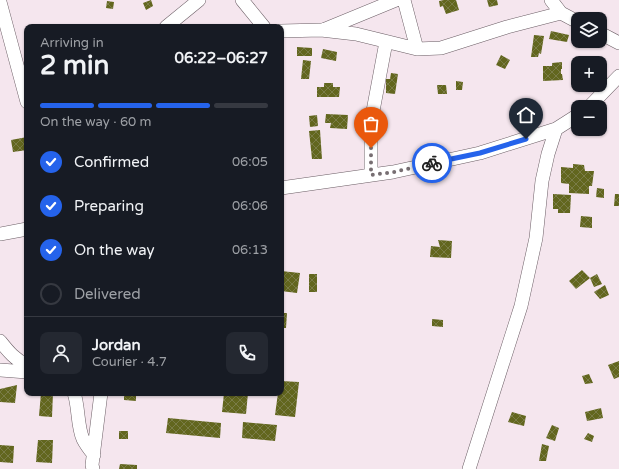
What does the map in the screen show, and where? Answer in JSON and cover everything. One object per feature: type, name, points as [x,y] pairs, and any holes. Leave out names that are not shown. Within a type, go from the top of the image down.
[{"type":"street","points":[[170,24],[199,0]]},
{"type":"street","points":[[242,0],[262,24]]},
{"type":"street","points":[[321,30],[396,0]]},
{"type":"street","points":[[404,0],[417,49]]},
{"type":"street","points":[[551,0],[561,13],[571,18]]},
{"type":"street","points":[[0,2],[24,89]]},
{"type":"street","points":[[284,31],[321,30],[356,34],[417,49],[441,48],[506,27],[561,13]]},
{"type":"street","points":[[607,37],[619,43]]},
{"type":"street","points":[[371,175],[371,135],[373,110],[386,42]]},
{"type":"street","points":[[596,100],[619,76]]},
{"type":"street","points":[[284,188],[394,172],[480,153],[556,129],[571,119]]},
{"type":"street","points":[[469,469],[521,306],[536,238],[542,181],[548,154],[556,129]]},
{"type":"street","points":[[0,234],[24,230]]},
{"type":"street","points":[[0,341],[11,355],[24,364]]},
{"type":"street","points":[[0,370],[24,372]]},
{"type":"street","points":[[75,396],[82,438],[86,444],[93,464]]},
{"type":"street","points":[[93,464],[101,396]]},
{"type":"building","points":[[151,0],[153,6],[146,10],[143,3]]},
{"type":"building","points":[[456,0],[459,10],[446,14],[443,6],[440,7],[439,1]]},
{"type":"building","points":[[487,0],[497,0],[498,5],[489,7]]},
{"type":"building","points":[[107,1],[114,2],[113,9],[106,8]]},
{"type":"building","points":[[551,31],[569,35],[567,42],[549,39]]},
{"type":"building","points":[[534,35],[544,36],[541,54],[539,53],[538,57],[531,57]]},
{"type":"building","points":[[297,47],[312,48],[312,56],[297,56]]},
{"type":"building","points":[[323,49],[337,52],[336,61],[321,58]]},
{"type":"building","points":[[501,55],[510,60],[505,69],[496,65]]},
{"type":"building","points":[[303,60],[311,61],[309,79],[301,79]]},
{"type":"building","points":[[562,62],[561,74],[563,80],[543,81],[543,66],[552,66],[552,63]]},
{"type":"building","points":[[391,73],[398,74],[395,94],[386,93],[386,79],[390,79]]},
{"type":"building","points":[[456,81],[463,82],[462,90],[456,90]]},
{"type":"building","points":[[324,83],[333,83],[333,87],[340,87],[339,97],[317,97],[317,87],[324,87]]},
{"type":"building","points":[[437,85],[446,85],[447,94],[438,94]]},
{"type":"building","points":[[326,114],[348,115],[347,129],[330,128],[331,123],[325,123]]},
{"type":"building","points":[[317,115],[318,126],[310,127],[309,116]]},
{"type":"building","points":[[320,130],[322,159],[312,159],[309,131]]},
{"type":"building","points":[[24,138],[24,150],[13,152],[11,140]]},
{"type":"building","points":[[573,164],[584,165],[585,171],[594,171],[592,186],[589,186],[589,194],[569,193],[569,184],[561,183],[561,167],[573,168]]},
{"type":"building","points":[[597,188],[604,189],[604,198],[596,197]]},
{"type":"building","points":[[553,194],[571,195],[570,213],[558,213],[558,209],[553,209]]},
{"type":"building","points":[[615,194],[619,194],[619,206],[614,206]]},
{"type":"building","points":[[581,216],[592,217],[592,228],[580,227]]},
{"type":"building","points":[[438,240],[452,241],[451,258],[430,257],[431,246],[440,247]]},
{"type":"building","points":[[582,270],[590,278],[576,289],[569,281]]},
{"type":"building","points":[[284,271],[300,273],[297,293],[284,291]]},
{"type":"building","points":[[309,274],[317,274],[317,292],[309,292]]},
{"type":"building","points":[[597,274],[602,284],[594,287],[590,278]]},
{"type":"building","points":[[605,285],[609,295],[600,299],[594,292]]},
{"type":"building","points":[[284,313],[287,313],[286,328],[284,328]]},
{"type":"building","points":[[432,319],[443,320],[443,327],[432,326]]},
{"type":"building","points":[[619,361],[619,377],[614,379],[608,365]]},
{"type":"building","points":[[589,374],[593,383],[585,384],[582,376]]},
{"type":"building","points":[[284,381],[299,382],[295,417],[275,415],[278,396],[284,396]]},
{"type":"building","points":[[17,385],[15,403],[0,402],[0,389]]},
{"type":"building","points":[[41,396],[53,396],[52,417],[39,416]]},
{"type":"building","points":[[124,396],[136,396],[136,401],[124,400]]},
{"type":"building","points":[[224,396],[248,396],[246,414],[222,412]]},
{"type":"building","points":[[601,408],[603,418],[587,421],[585,412]]},
{"type":"building","points":[[512,412],[526,416],[524,426],[508,422]]},
{"type":"building","points":[[168,418],[221,423],[220,438],[166,433]]},
{"type":"building","points":[[243,422],[277,425],[275,441],[242,438]]},
{"type":"building","points":[[552,425],[559,428],[555,441],[546,438]]},
{"type":"building","points":[[119,431],[128,431],[128,439],[119,439]]},
{"type":"building","points":[[588,433],[594,436],[592,442],[584,439]]},
{"type":"building","points":[[38,440],[53,440],[52,463],[36,462]]},
{"type":"building","points":[[542,444],[549,446],[546,461],[539,461]]},
{"type":"building","points":[[0,445],[14,446],[13,463],[0,462]]},
{"type":"building","points":[[120,464],[137,465],[137,469],[119,469]]},
{"type":"way so far","points":[[371,148],[371,175],[394,172],[432,163]]},
{"type":"route","points":[[432,163],[480,153],[526,139]]}]
